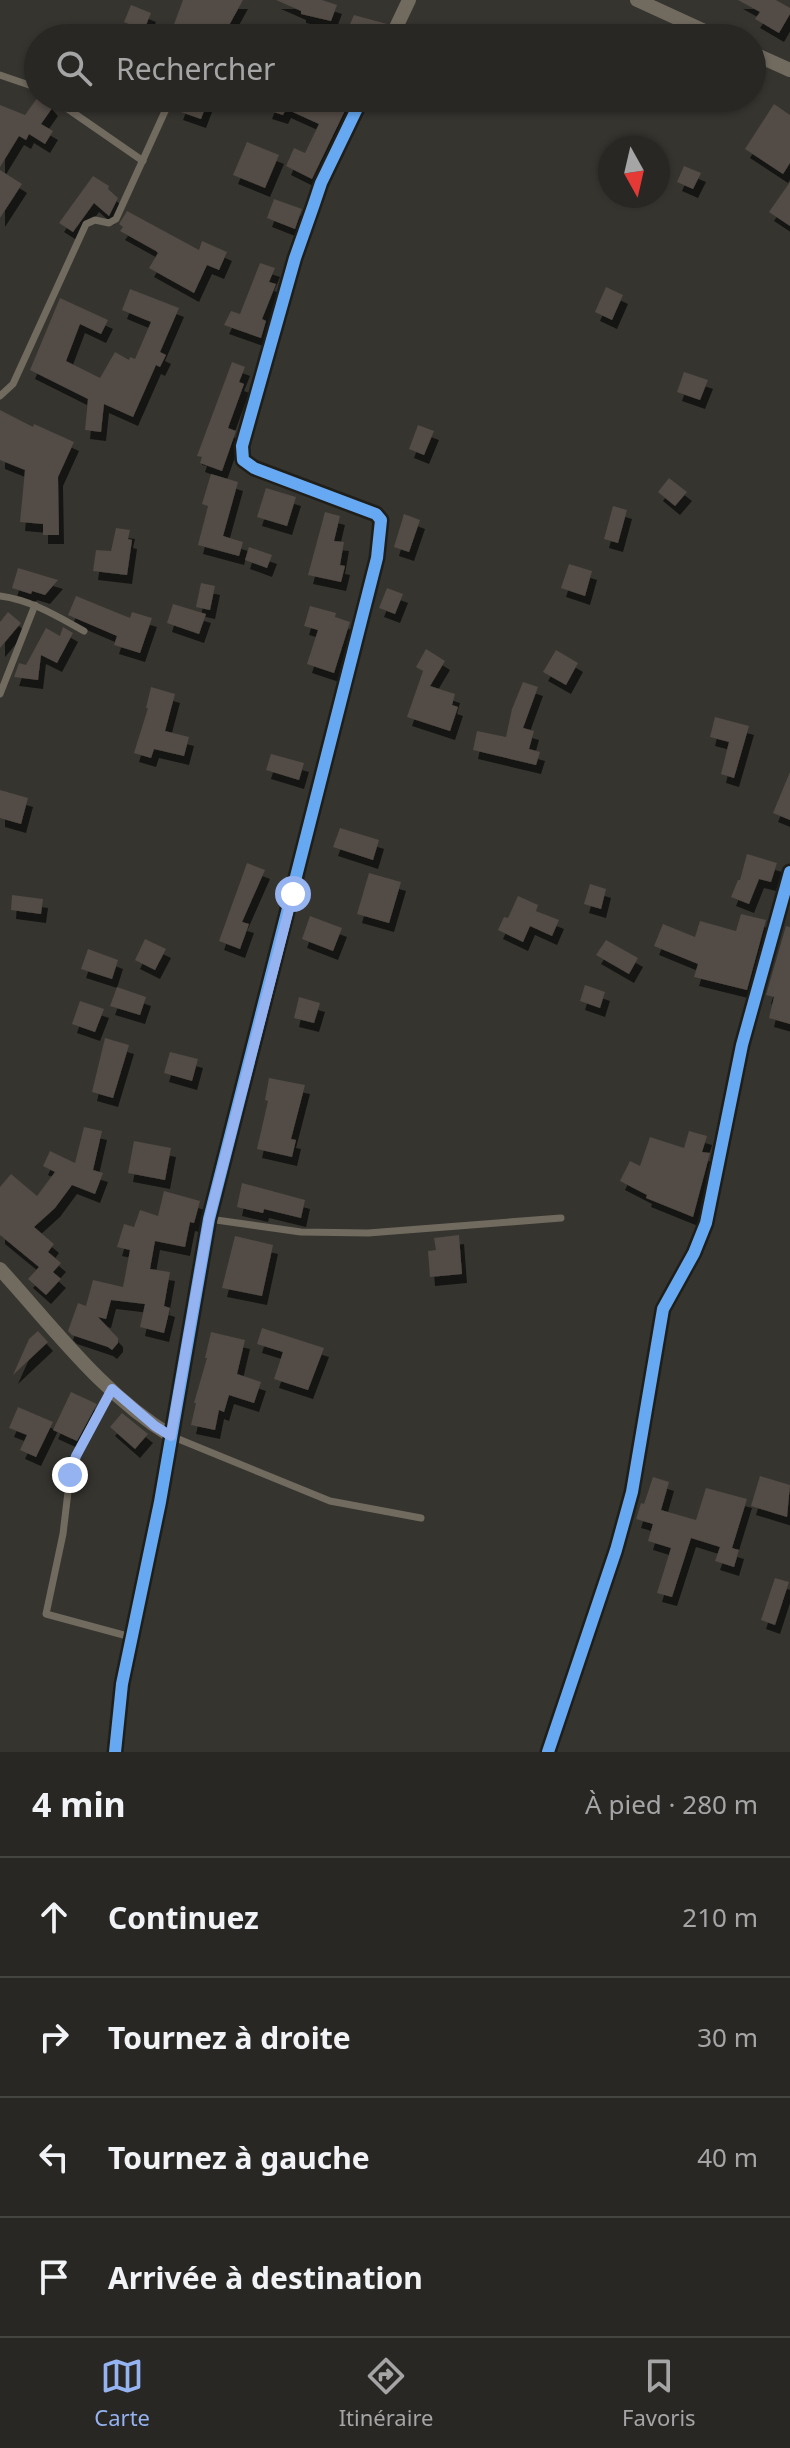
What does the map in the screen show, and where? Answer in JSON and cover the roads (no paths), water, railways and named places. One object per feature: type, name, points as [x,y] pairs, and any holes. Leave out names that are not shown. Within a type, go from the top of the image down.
[{"type":"street","points":[[398,24],[409,0]]},
{"type":"street","points":[[637,0],[689,24]]},
{"type":"street","points":[[766,59],[790,70]]},
{"type":"street","points":[[115,1752],[122,1684],[171,1436],[209,1219],[377,558],[381,520],[376,514],[254,468],[243,460],[242,446],[295,258],[321,183],[355,112]]},
{"type":"street","points":[[548,1752],[616,1550],[632,1492],[660,1321],[670,1292],[694,1253],[706,1223],[742,1045],[790,872]]},
{"type":"street","points":[[0,1269],[74,1354],[155,1426],[171,1436]]},
{"type":"lane","points":[[0,75],[24,83]]},
{"type":"lane","points":[[72,112],[143,161]]},
{"type":"lane","points":[[0,396],[13,384],[86,224],[95,220],[109,223],[116,219],[165,112]]},
{"type":"lane","points":[[0,596],[35,605],[84,631]]},
{"type":"lane","points":[[0,694],[35,605]]},
{"type":"lane","points":[[209,1219],[301,1232],[368,1233],[561,1218]]},
{"type":"lane","points":[[112,1389],[76,1456],[70,1475],[63,1534],[46,1614],[131,1637]]},
{"type":"lane","points":[[171,1436],[330,1501],[421,1518]]}]
